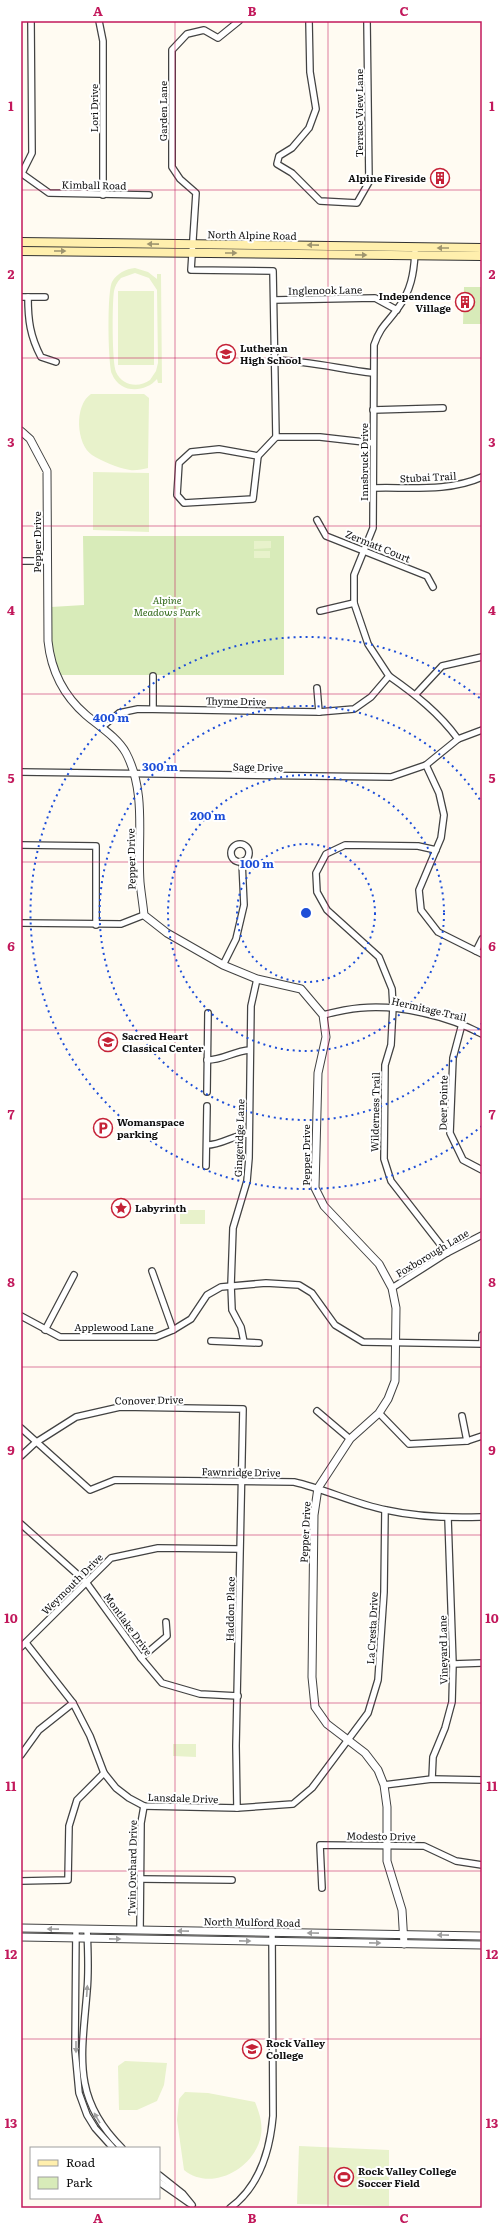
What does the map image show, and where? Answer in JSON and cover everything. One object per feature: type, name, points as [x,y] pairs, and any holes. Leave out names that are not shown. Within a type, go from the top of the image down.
[{"type":"main road","name":"North Alpine Road","points":[[21,242],[192,244],[415,251],[482,256]]},
{"type":"main road","name":"North Alpine Road","points":[[21,251],[192,253],[415,251],[482,248]]},
{"type":"street","points":[[22,173],[32,152],[31,21]]},
{"type":"street","name":"Lori Drive","points":[[100,21],[103,41],[103,195]]},
{"type":"street","name":"Garden Lane","points":[[192,244],[196,193],[180,179],[172,167],[172,50],[187,34],[204,30],[218,38],[239,21]]},
{"type":"street","name":"Terrace View Lane","points":[[309,21],[310,72],[316,109],[308,128],[292,148],[279,156],[276,164],[292,173],[320,201],[357,203],[369,182],[367,21]]},
{"type":"street","name":"Kimball Road","points":[[22,173],[50,193],[149,195]]},
{"type":"street","points":[[192,244],[191,270],[273,271],[276,360],[276,437],[258,456],[253,499],[184,503],[177,495],[179,463],[191,452],[219,449],[258,456]]},
{"type":"street","name":"Innsbruck Drive","points":[[415,251],[414,275],[406,295],[397,310],[384,323],[377,335],[374,345],[373,528],[366,550],[354,574],[354,603],[368,644],[389,676],[416,694],[443,719],[458,739]]},
{"type":"street","points":[[21,297],[45,297]]},
{"type":"street","points":[[28,297],[28,317],[34,342],[41,357],[56,362]]},
{"type":"street","name":"Inglenook Lane","points":[[274,300],[376,298],[397,310]]},
{"type":"street","points":[[276,360],[306,361],[338,369],[373,372]]},
{"type":"street","points":[[373,410],[443,408]]},
{"type":"street","name":"Pepper Drive","points":[[21,431],[30,440],[47,472],[48,641],[51,662],[63,688],[85,714],[102,727],[125,752],[134,775],[140,802],[140,882],[144,915]]},
{"type":"street","points":[[276,437],[320,437],[373,444]]},
{"type":"street","name":"Stubai Trail","points":[[374,488],[450,486],[471,482],[482,477]]},
{"type":"street","name":"Zermatt Court","points":[[317,520],[326,536],[366,550],[427,576],[433,587]]},
{"type":"street","points":[[21,561],[47,561]]},
{"type":"street","points":[[320,612],[354,603]]},
{"type":"street","points":[[416,694],[442,666],[482,657]]},
{"type":"street","points":[[153,676],[153,708]]},
{"type":"street","name":"Thyme Drive","points":[[102,727],[124,711],[153,708],[319,712],[354,709],[371,697],[389,676]]},
{"type":"street","points":[[318,688],[319,712]]},
{"type":"street","name":"Sage Drive","points":[[21,772],[134,775],[391,777],[426,765],[458,739],[482,730]]},
{"type":"street","points":[[426,765],[439,792],[444,815],[441,838],[419,890],[422,910],[438,932],[479,952],[482,939]]},
{"type":"street","points":[[21,845],[96,846],[96,925]]},
{"type":"street","name":"Wilderness Trail","points":[[436,850],[418,846],[345,845],[326,854],[316,873],[317,892],[327,910],[379,957],[392,989],[393,1007],[390,1045],[385,1066],[384,1160],[391,1181],[447,1253]]},
{"type":"street","points":[[223,965],[236,939],[244,905],[242,862]]},
{"type":"street","points":[[21,923],[96,925],[121,924],[144,915],[167,933],[223,965],[257,980],[301,989],[323,1015]]},
{"type":"street","name":"Gingeridge Lane","points":[[244,1342],[241,1327],[232,1310],[231,1285],[233,1228],[247,1181],[251,1006],[257,980]]},
{"type":"street","name":"Hermitage Trail","points":[[323,1015],[360,1008],[393,1007],[462,1024],[482,1034]]},
{"type":"street","points":[[207,1092],[208,1013]]},
{"type":"street","name":"Pepper Drive","points":[[323,1015],[326,1037],[318,1074],[315,1188],[324,1206],[379,1264],[392,1288],[396,1308],[395,1381],[388,1399],[379,1413],[350,1439],[318,1488],[314,1515],[312,1678],[315,1707],[327,1724],[350,1739],[372,1761],[384,1785],[387,1802],[388,1867],[402,1910],[404,1944]]},
{"type":"street","name":"Deer Pointe","points":[[462,1024],[453,1058],[450,1133],[463,1160],[482,1170]]},
{"type":"street","points":[[207,1060],[225,1057],[237,1051],[250,1050]]},
{"type":"street","points":[[206,1166],[207,1106]]},
{"type":"street","points":[[207,1145],[218,1144],[236,1135],[248,1134]]},
{"type":"street","name":"Foxborough Lane","points":[[392,1288],[447,1253],[482,1235]]},
{"type":"street","points":[[152,1271],[173,1330]]},
{"type":"street","points":[[44,1330],[74,1275]]},
{"type":"street","name":"Applewood Lane","points":[[21,1316],[44,1330],[60,1337],[156,1337],[173,1330],[191,1319],[207,1295],[220,1288],[231,1285],[266,1283],[299,1285],[312,1293],[336,1325],[363,1342],[482,1344],[482,1335]]},
{"type":"street","points":[[211,1341],[259,1343]]},
{"type":"street","name":"Conover Drive","points":[[21,1456],[36,1443],[76,1416],[120,1407],[243,1409]]},
{"type":"street","name":"Haddon Place","points":[[237,1808],[239,1549],[243,1409]]},
{"type":"street","points":[[317,1411],[350,1439]]},
{"type":"street","points":[[379,1413],[409,1444],[467,1441],[482,1436]]},
{"type":"street","points":[[462,1416],[467,1441]]},
{"type":"street","name":"Fawnridge Drive","points":[[21,1428],[90,1490],[115,1480],[294,1482],[318,1488],[385,1510],[448,1518],[481,1517]]},
{"type":"street","name":"La Cresta Drive","points":[[350,1739],[368,1713],[378,1680],[384,1592],[385,1510]]},
{"type":"street","name":"Vineyard Lane","points":[[432,1779],[433,1757],[446,1728],[452,1702],[453,1664],[448,1518]]},
{"type":"street","name":"Montlake Drive","points":[[21,1524],[86,1582],[141,1658],[162,1684],[200,1694],[238,1696]]},
{"type":"street","name":"Weymouth Drive","points":[[23,1645],[111,1558],[158,1548],[239,1549]]},
{"type":"street","points":[[141,1658],[167,1636],[166,1622]]},
{"type":"street","name":"Lansdale Drive","points":[[23,1645],[73,1703],[90,1736],[104,1772],[116,1788],[144,1806],[237,1808],[293,1804],[312,1788],[350,1739]]},
{"type":"street","points":[[453,1664],[482,1664]]},
{"type":"street","points":[[21,1755],[39,1730],[73,1703]]},
{"type":"street","points":[[21,1881],[68,1880],[69,1826],[76,1800],[104,1772]]},
{"type":"street","points":[[384,1785],[432,1779],[482,1780]]},
{"type":"street","name":"Twin Orchard Drive","points":[[140,1930],[141,1823],[144,1806]]},
{"type":"street","name":"Modesto Drive","points":[[322,1888],[320,1845],[424,1846],[456,1861],[482,1865]]},
{"type":"street","points":[[141,1879],[232,1880]]},
{"type":"street","name":"North Mulford Road","points":[[21,1928],[482,1936]]},
{"type":"street","points":[[76,1929],[76,2050],[79,2093],[87,2115],[95,2128],[112,2147]]},
{"type":"street","points":[[87,1929],[88,1978],[83,2050],[85,2089],[100,2124],[121,2147]]},
{"type":"street","points":[[230,2208],[246,2194],[261,2168],[271,2137],[273,2116],[272,1932]]},
{"type":"street","name":"North Mulford Road","points":[[21,1937],[482,1945]]},
{"type":"street","points":[[160,2176],[184,2194],[192,2205],[160,2183]]},
{"type":"green space","points":[[135,268],[148,272],[157,279],[157,274],[161,274],[162,383],[158,383],[157,379],[152,384],[140,389],[127,388],[116,381],[112,374],[110,356],[110,288],[112,282],[119,274],[125,270]],"holes":[[[135,273],[149,278],[157,290],[158,363],[156,371],[150,380],[146,383],[136,385],[126,383],[116,372],[113,333],[114,291],[116,284],[121,278]]]},
{"type":"green space","points":[[464,287],[482,287],[482,324],[463,324]]},
{"type":"green space","points":[[118,291],[154,291],[154,365],[118,365]]},
{"type":"green space","points":[[91,394],[144,394],[149,398],[148,468],[132,470],[120,468],[92,455],[87,450],[80,434],[79,424],[82,407],[86,399]]},
{"type":"green space","points":[[93,472],[149,473],[149,532],[93,530]]},
{"type":"green space","name":"Alpine Meadows Park","points":[[83,536],[284,536],[284,675],[60,675],[51,643],[51,607],[84,605]]},
{"type":"green space","points":[[254,541],[271,541],[271,548],[254,549]]},
{"type":"green space","points":[[254,551],[270,551],[270,558],[254,558]]},
{"type":"green space","points":[[180,1210],[205,1210],[205,1224],[180,1224]]},
{"type":"green space","points":[[173,1744],[196,1744],[196,1757],[173,1756]]},
{"type":"green space","points":[[125,2061],[167,2063],[164,2085],[157,2101],[137,2110],[119,2110],[118,2066]]},
{"type":"green space","points":[[185,2092],[208,2093],[255,2102],[261,2122],[261,2135],[257,2147],[251,2157],[242,2166],[231,2173],[207,2179],[195,2176],[184,2170],[177,2120],[179,2099]]},
{"type":"green space","name":"Rock Valley College Soccer Field","points":[[299,2146],[389,2150],[389,2206],[297,2204]]},
{"type":"place","name":"Alpine Fireside","points":[[440,178]]},
{"type":"place","name":"Independence Village","points":[[465,302]]},
{"type":"place","name":"Lutheran High School","points":[[226,354]]},
{"type":"place","name":"Sacred Heart Classical Center","points":[[108,1042]]},
{"type":"place","name":"Womanspace parking","points":[[103,1128]]},
{"type":"place","name":"Labyrinth","points":[[121,1208]]},
{"type":"place","name":"Rock Valley College","points":[[252,2049]]},
{"type":"place","name":"Rock Valley College Soccer Field","points":[[344,2177]]}]
